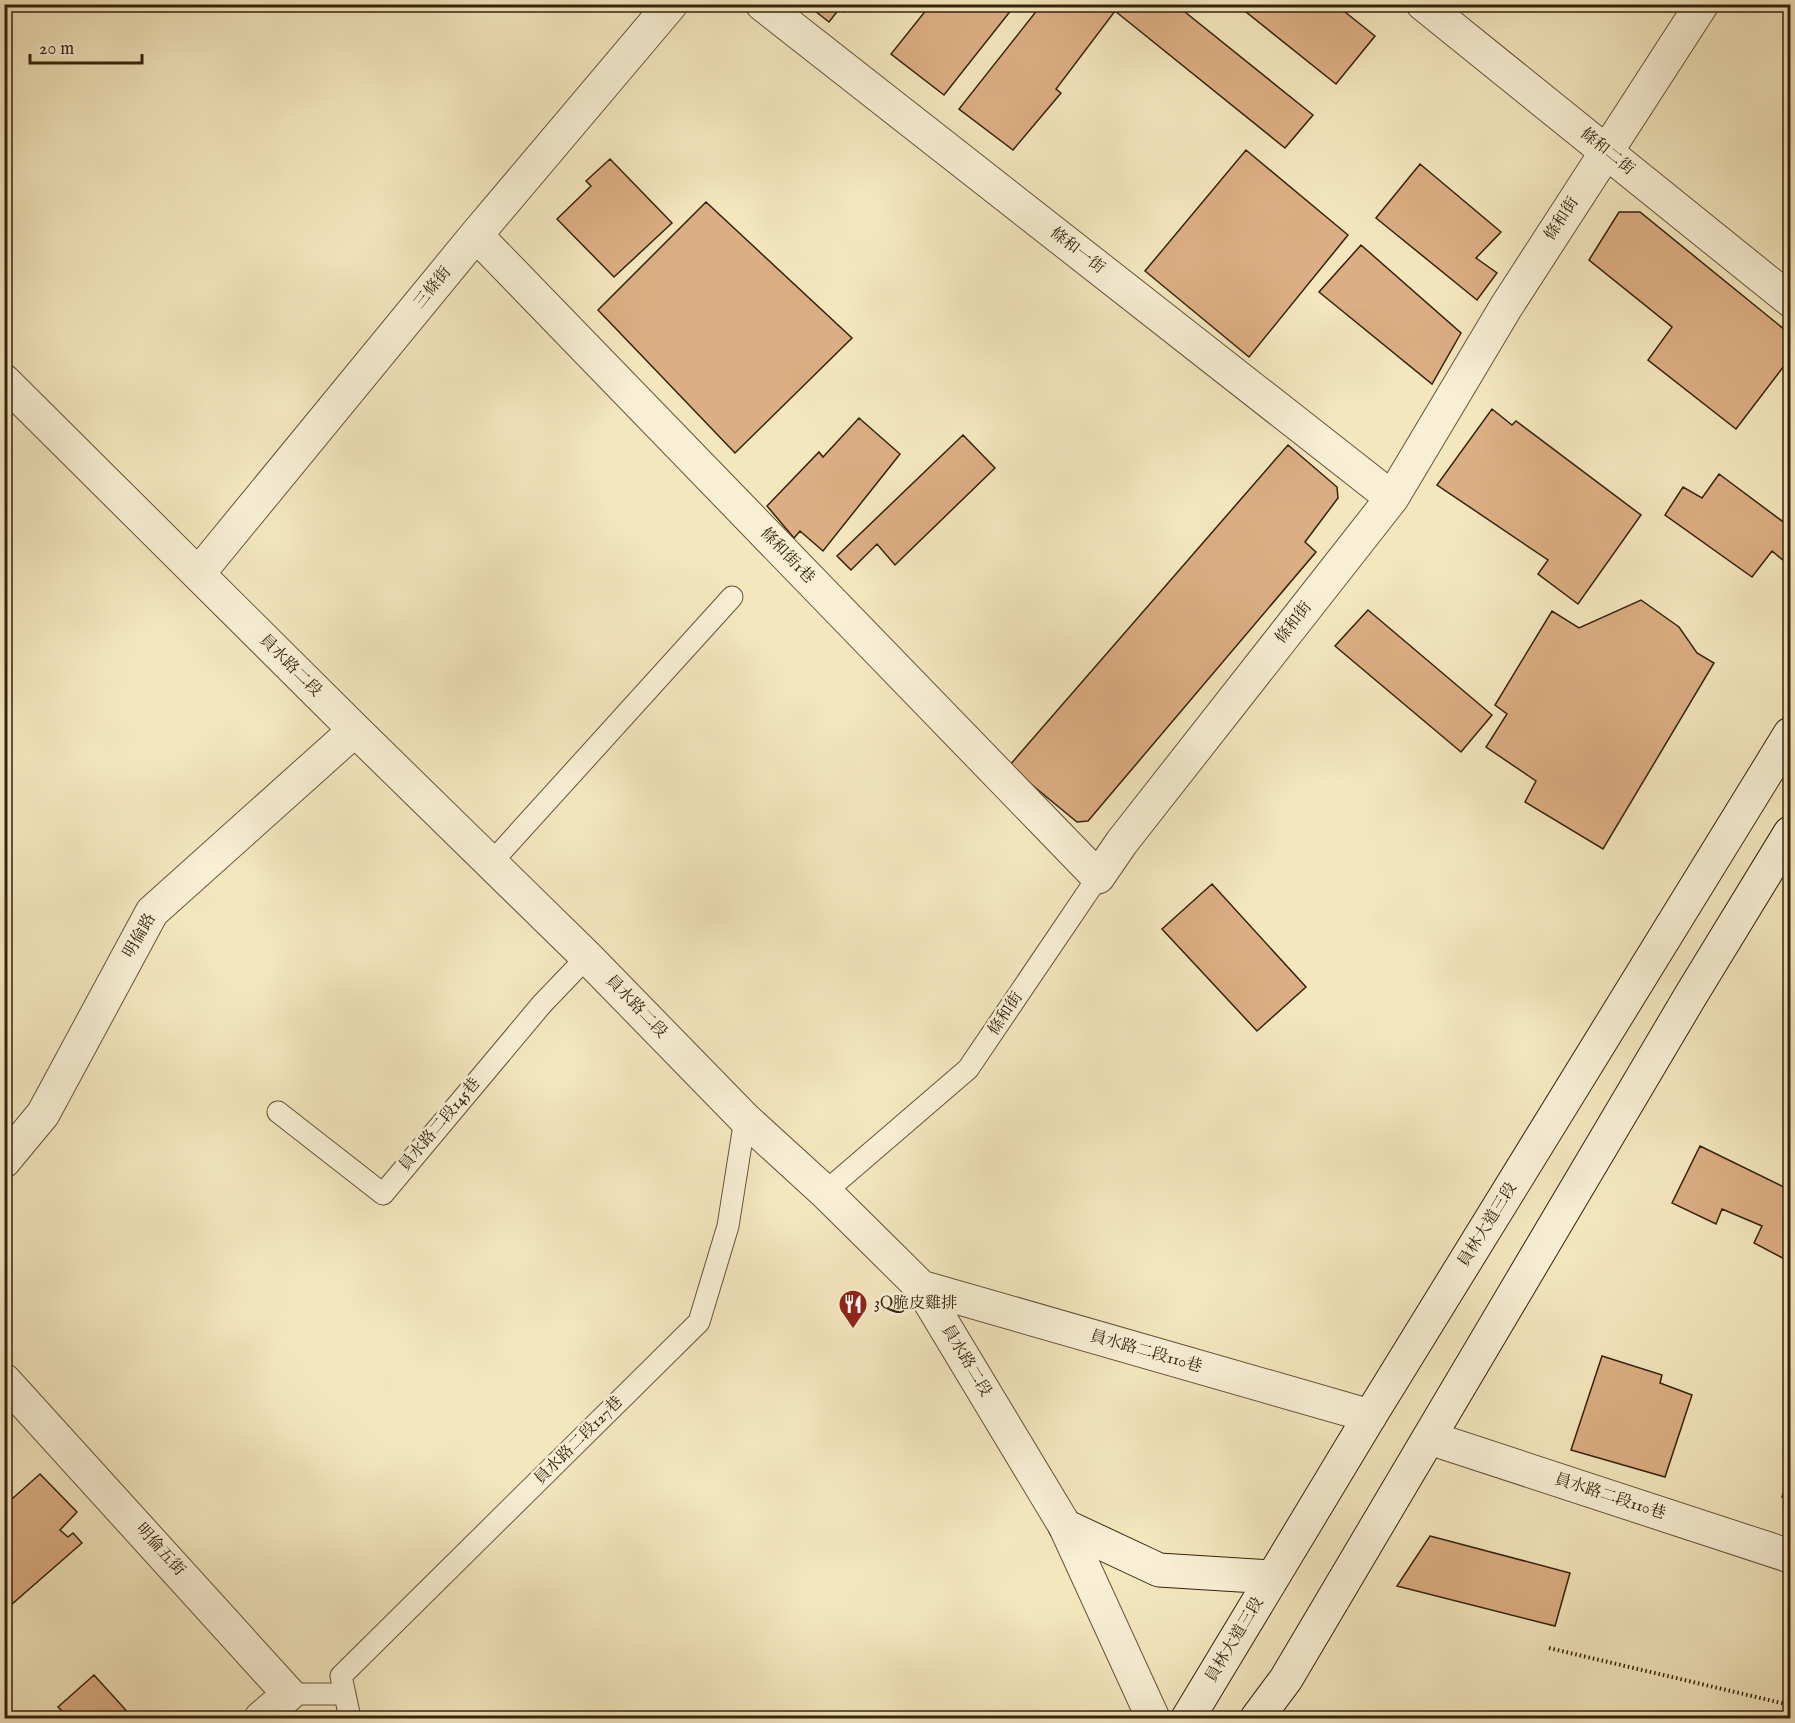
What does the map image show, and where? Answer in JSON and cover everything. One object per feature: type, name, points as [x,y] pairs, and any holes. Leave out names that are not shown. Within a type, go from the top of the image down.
[{"type":"street","name":"三條街","points":[[198,574],[476,235],[671,4]]},
{"type":"street","name":"條和一街","points":[[762,4],[1392,498]]},
{"type":"street","name":"條和二街","points":[[1422,4],[1791,300]]},
{"type":"street","name":"條和街","points":[[1098,878],[1122,842],[1392,498],[1506,307],[1702,4]]},
{"type":"street","name":"條和街1巷","points":[[476,235],[1098,878]]},
{"type":"street","name":"員水路二段","points":[[4,381],[587,957],[745,1119],[825,1192],[921,1287],[1065,1526],[1153,1719]]},
{"type":"street","name":"明倫路","points":[[4,1161],[43,1114],[152,912],[355,730]]},
{"type":"street","name":"員林大道三段","points":[[1188,1719],[1370,1416],[1791,734]]},
{"type":"street","points":[[1257,1719],[1286,1679],[1684,1005],[1791,833]]},
{"type":"street","name":"員水路二段110巷","points":[[921,1287],[1370,1416]]},
{"type":"street","name":"明倫五街","points":[[4,1380],[289,1694]]},
{"type":"street","name":"員水路二段110巷","points":[[1430,1438],[1791,1556]]},
{"type":"street","points":[[1065,1526],[1159,1570],[1272,1577]]},
{"type":"street","points":[[261,1719],[289,1694]]},
{"type":"lane","points":[[491,863],[732,597]]},
{"type":"lane","name":"條和街","points":[[825,1192],[968,1069],[1098,878]]},
{"type":"lane","name":"員水路二段145巷","points":[[278,1112],[383,1194],[542,1004],[587,957]]},
{"type":"lane","name":"員水路二段127巷","points":[[350,1719],[341,1676],[699,1322],[728,1226],[745,1119]]},
{"type":"lane","points":[[289,1694],[345,1694]]},
{"type":"path","points":[[1549,1648],[1791,1705]]},
{"type":"building","points":[[806,4],[851,4],[844,12],[840,8],[829,22]]},
{"type":"building","points":[[931,4],[1016,4],[944,95],[891,54]]},
{"type":"building","points":[[1042,4],[1175,4],[1313,115],[1285,148],[1115,11],[1056,89],[1061,93],[1013,150],[959,109]]},
{"type":"building","points":[[1236,4],[1335,4],[1375,36],[1336,84]]},
{"type":"building","points":[[1246,150],[1348,235],[1249,357],[1145,271]]},
{"type":"building","points":[[610,159],[672,223],[614,277],[557,219],[591,186],[586,181]]},
{"type":"building","points":[[1420,164],[1501,232],[1476,258],[1497,273],[1477,300],[1376,218]]},
{"type":"building","points":[[706,202],[852,338],[735,453],[598,310]]},
{"type":"building","points":[[1619,212],[1640,212],[1790,334],[1790,358],[1736,429],[1648,360],[1672,327],[1589,260]]},
{"type":"building","points":[[1361,245],[1461,333],[1432,384],[1319,292]]},
{"type":"building","points":[[1492,409],[1512,425],[1516,421],[1641,515],[1578,604],[1538,574],[1548,560],[1437,485]]},
{"type":"building","points":[[859,418],[900,454],[823,551],[800,531],[794,538],[767,506],[819,452],[823,457]]},
{"type":"building","points":[[963,435],[995,468],[895,565],[877,544],[851,570],[837,556]]},
{"type":"building","points":[[1288,445],[1337,487],[1338,498],[1305,542],[1316,552],[1088,821],[1077,822],[1009,766]]},
{"type":"building","points":[[1719,474],[1790,527],[1790,566],[1772,551],[1752,577],[1665,515],[1683,487],[1702,498]]},
{"type":"building","points":[[1641,600],[1679,627],[1697,653],[1714,663],[1603,849],[1525,802],[1536,781],[1486,747],[1507,714],[1495,705],[1552,611],[1579,628]]},
{"type":"building","points":[[1368,610],[1492,715],[1461,752],[1335,646]]},
{"type":"building","points":[[1212,884],[1306,987],[1257,1031],[1162,929]]},
{"type":"building","points":[[1700,1146],[1790,1190],[1790,1262],[1754,1243],[1762,1226],[1722,1209],[1716,1224],[1672,1203]]},
{"type":"building","points":[[1602,1356],[1662,1375],[1660,1383],[1692,1395],[1665,1477],[1571,1450]]},
{"type":"building","points":[[1790,1470],[1790,1500],[1782,1497]]},
{"type":"building","points":[[40,1474],[77,1512],[60,1530],[68,1537],[73,1533],[82,1543],[4,1611],[4,1506]]},
{"type":"building","points":[[1430,1536],[1570,1573],[1555,1626],[1397,1586]]},
{"type":"building","points":[[94,1675],[133,1718],[69,1718],[58,1707]]},
{"type":"place","name":"3Q脆皮雞排","points":[[853,1330]]}]
